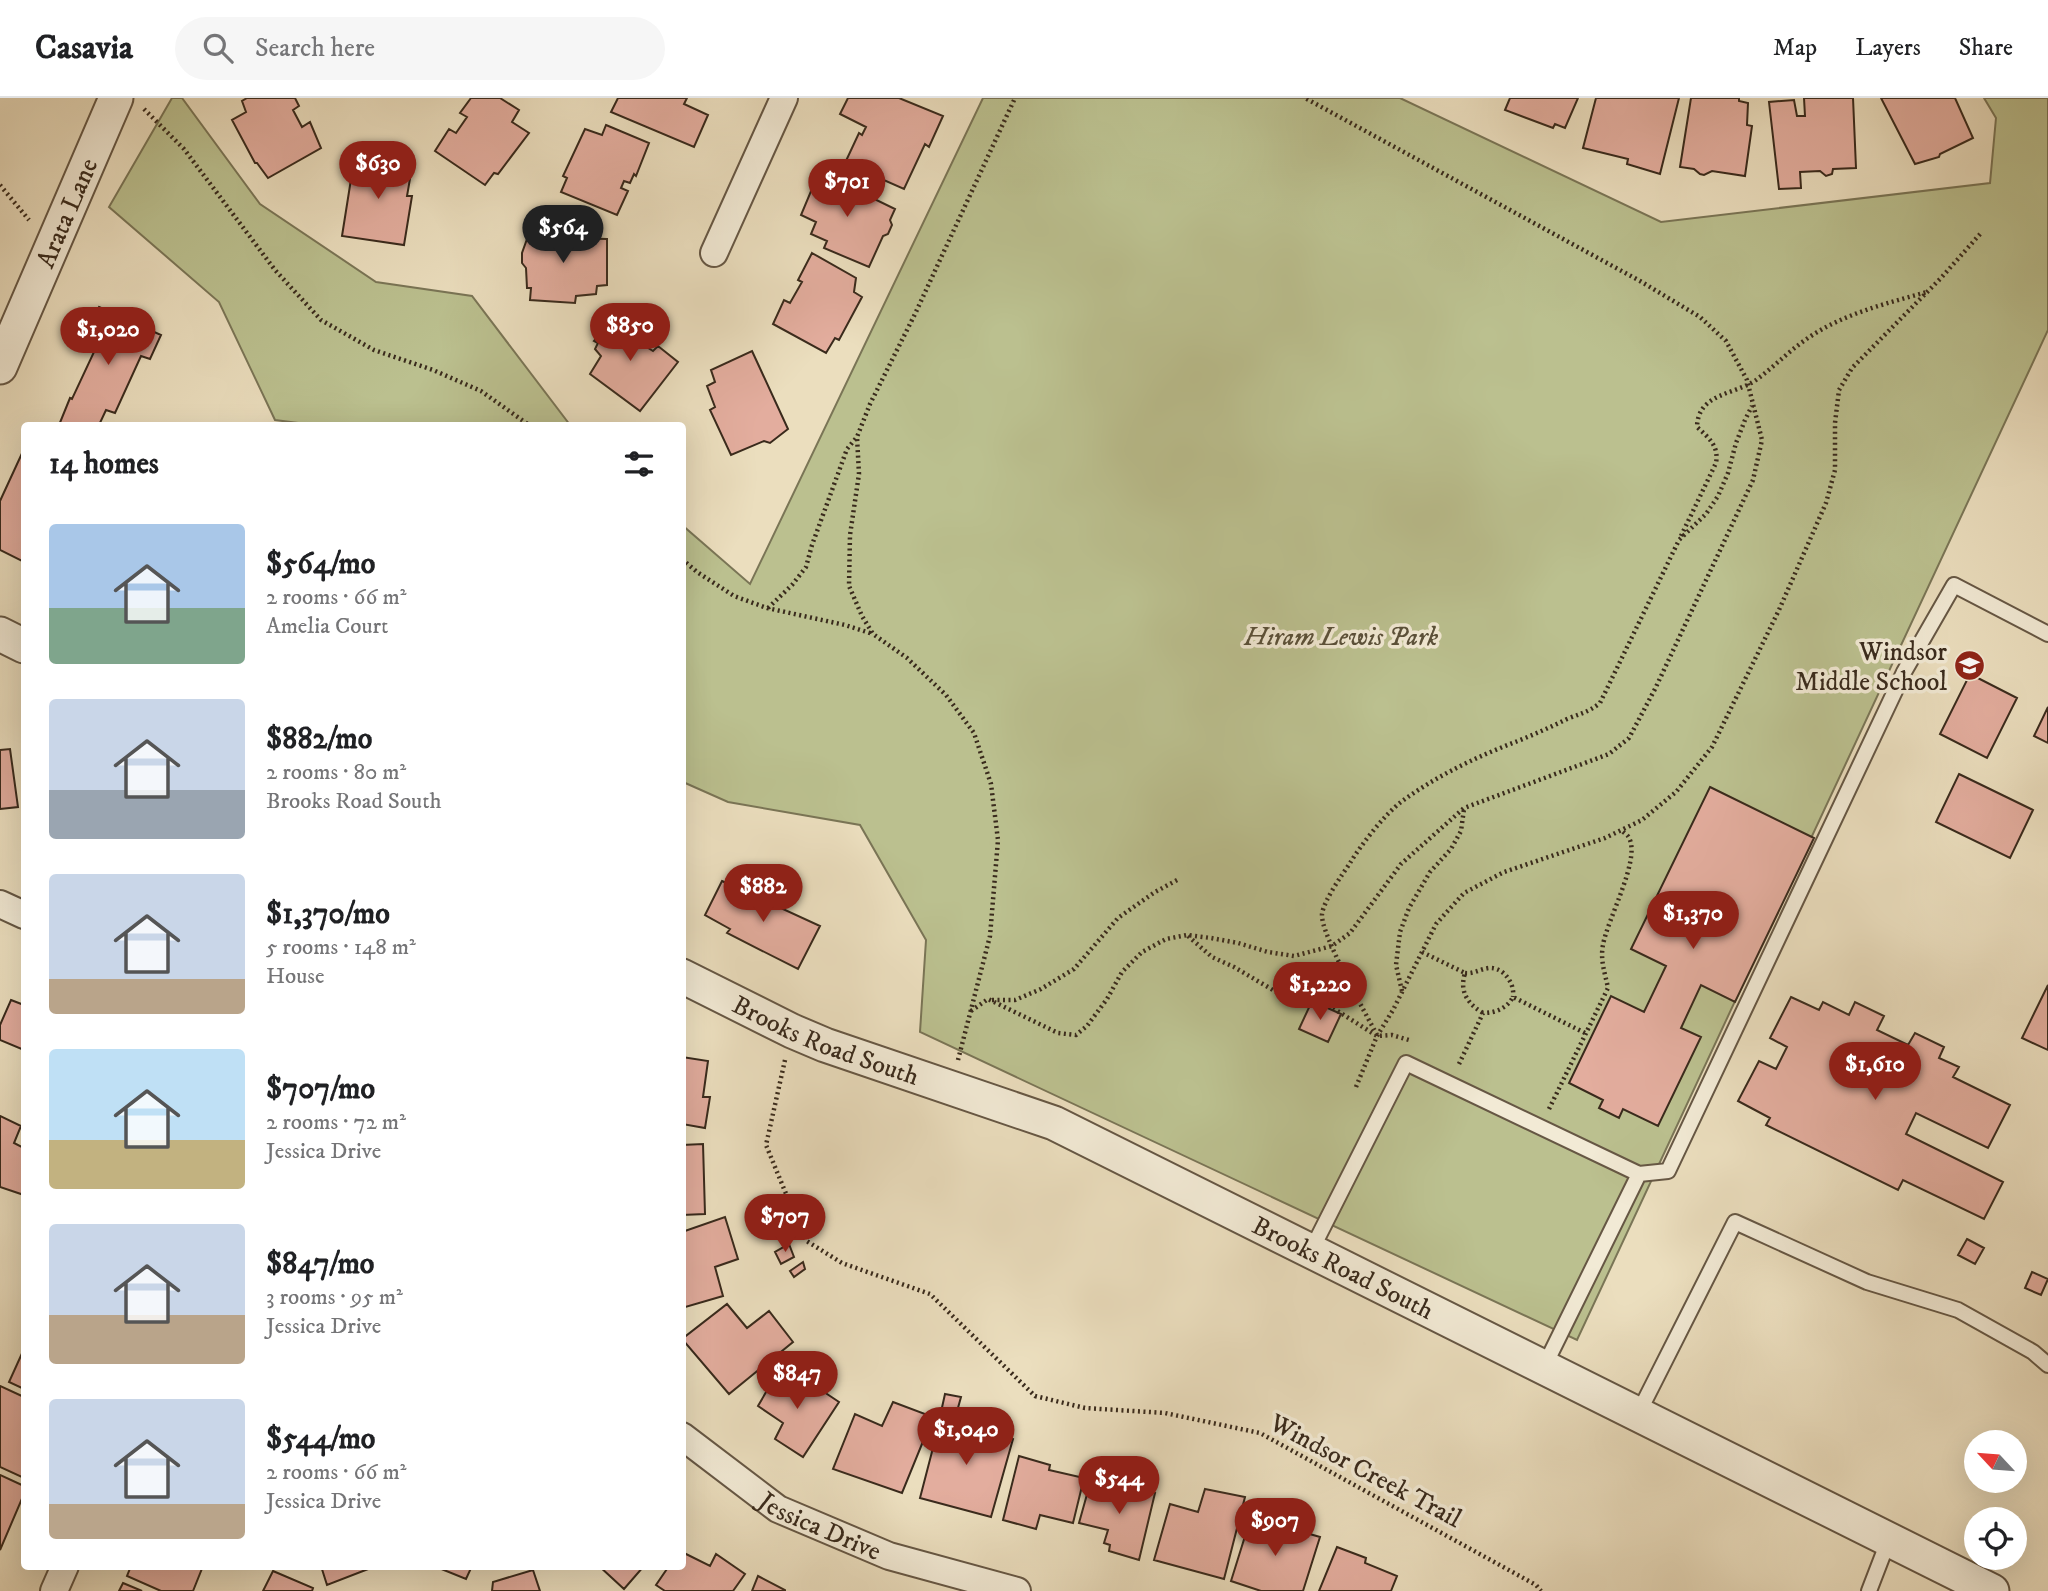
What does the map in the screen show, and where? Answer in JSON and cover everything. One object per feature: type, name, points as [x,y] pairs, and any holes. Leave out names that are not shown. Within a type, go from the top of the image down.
[{"type":"street","points":[[714,253],[784,98]]},
{"type":"street","name":"Arata Lane","points":[[0,367],[52,248],[129,102]]},
{"type":"street","points":[[0,634],[21,644]]},
{"type":"street","points":[[0,904],[21,914]]},
{"type":"street","name":"Brooks Road South","points":[[686,978],[825,1045],[1054,1123],[1992,1591]]},
{"type":"street","name":"Jessica Drive","points":[[686,1439],[778,1509],[889,1556],[1017,1591]]},
{"type":"street","points":[[54,1591],[63,1570]]},
{"type":"lane","points":[[1311,1251],[1406,1063],[1639,1174],[1668,1171],[1904,672],[1954,585],[2048,634]]},
{"type":"lane","points":[[1544,1367],[1639,1174]]},
{"type":"lane","points":[[1637,1414],[1735,1222],[1867,1283],[1958,1310],[2033,1352],[2048,1365]]},
{"type":"lane","points":[[1869,1591],[1889,1539]]},
{"type":"path","points":[[767,608],[792,585],[806,567],[847,449],[857,437],[870,404],[915,314],[1015,98]]},
{"type":"path","points":[[988,999],[1058,1033],[1076,1035],[1087,1026],[1107,999],[1122,972],[1142,952],[1166,939],[1187,935],[1294,956],[1332,946],[1350,933],[1401,864],[1464,807],[1600,758],[1629,738],[1655,689],[1753,480],[1762,440],[1748,384],[1726,341],[1700,317],[1640,281],[1305,98]]},
{"type":"path","points":[[129,102],[184,149],[275,270],[321,320],[374,350],[433,370],[481,391],[525,422]]},
{"type":"path","points":[[0,185],[52,248]]},
{"type":"path","points":[[1356,1087],[1377,1036],[1436,924],[1464,893],[1504,872],[1562,854],[1642,820],[1676,792],[1712,747],[1779,610],[1826,503],[1835,470],[1839,390],[1852,368],[1928,292],[1981,233]]},
{"type":"path","points":[[1377,1036],[1332,946],[1322,915],[1332,891],[1359,849],[1399,804],[1443,775],[1590,711],[1600,703],[1716,463],[1717,454],[1712,440],[1697,427],[1700,412],[1707,402],[1754,381],[1813,335],[1835,323],[1888,302],[1928,292]]},
{"type":"path","points":[[1679,540],[1706,514],[1718,496],[1753,405]]},
{"type":"path","points":[[857,437],[859,474],[850,535],[849,586],[873,634]]},
{"type":"path","points":[[686,562],[734,596],[767,608],[873,634],[907,658],[946,695],[974,733],[991,784],[998,840],[990,936],[950,1087]]},
{"type":"path","points":[[1402,992],[1396,965],[1400,932],[1409,908],[1430,872],[1451,849],[1461,831],[1464,807]]},
{"type":"path","points":[[1539,1104],[1550,1109],[1608,988],[1601,959],[1603,942],[1632,853],[1629,838],[1621,830]]},
{"type":"path","points":[[971,1011],[988,999],[1015,1000],[1041,989],[1074,969],[1118,918],[1179,879]]},
{"type":"path","points":[[1187,935],[1212,957],[1296,1003],[1303,1006],[1317,998],[1377,1036],[1392,1035],[1413,1042]]},
{"type":"path","points":[[1422,952],[1465,973],[1496,969],[1510,980],[1514,990],[1513,997],[1502,1009],[1483,1013],[1470,1005],[1465,995],[1465,973]]},
{"type":"path","points":[[1513,997],[1587,1034]]},
{"type":"path","points":[[1459,1065],[1483,1013]]},
{"type":"path","name":"Windsor Creek Trail","points":[[792,1031],[766,1145],[805,1240],[842,1262],[930,1294],[1035,1396],[1085,1408],[1165,1413],[1260,1433],[1536,1585],[1541,1591]]},
{"type":"path","points":[[1447,1059],[1470,1070]]},
{"type":"green space","points":[[172,98],[182,98],[260,204],[376,282],[472,296],[568,422],[275,420],[219,302],[109,207]]},
{"type":"green space","name":"Hiram Lewis Park","points":[[983,98],[1400,98],[1661,222],[1990,183],[1996,118],[1984,98],[2048,98],[2048,330],[1577,1340],[920,1032],[926,940],[860,825],[728,802],[686,783],[686,528],[750,584]]},
{"type":"building","points":[[247,98],[295,98],[299,106],[293,110],[302,127],[310,122],[321,148],[268,178],[255,163],[232,120],[246,112],[242,101]]},
{"type":"building","points":[[471,98],[500,98],[519,110],[512,122],[529,133],[498,174],[494,173],[485,185],[435,151],[449,129],[456,133],[467,117],[460,113]]},
{"type":"building","points":[[618,98],[687,98],[684,104],[708,115],[694,147],[611,112]]},
{"type":"building","points":[[848,98],[899,98],[943,116],[929,147],[925,144],[904,189],[845,163],[859,133],[862,135],[866,127],[840,114]]},
{"type":"building","points":[[1510,98],[1578,98],[1565,128],[1555,124],[1553,128],[1505,110]]},
{"type":"building","points":[[1596,98],[1679,98],[1660,174],[1627,164],[1628,159],[1583,148]]},
{"type":"building","points":[[1691,98],[1739,98],[1739,101],[1748,103],[1747,125],[1752,126],[1745,176],[1712,171],[1704,175],[1694,169],[1680,167]]},
{"type":"building","points":[[1804,98],[1853,98],[1856,168],[1833,169],[1832,174],[1826,176],[1820,171],[1800,172],[1801,188],[1779,189],[1769,102],[1794,100],[1797,116],[1805,116]]},
{"type":"building","points":[[1881,98],[1955,98],[1973,138],[1940,154],[1939,157],[1915,164]]},
{"type":"building","points":[[606,125],[649,143],[636,176],[634,174],[630,183],[624,181],[621,188],[628,191],[617,215],[561,192],[567,178],[563,176],[585,129],[602,135]]},
{"type":"building","points":[[355,154],[391,161],[391,156],[402,158],[401,172],[411,173],[407,196],[412,196],[404,245],[342,236]]},
{"type":"building","points":[[819,172],[895,209],[888,234],[883,236],[869,267],[824,248],[827,241],[811,234],[816,222],[801,215]]},
{"type":"building","points":[[532,223],[558,224],[563,238],[607,239],[607,285],[597,286],[596,294],[576,296],[575,303],[530,300],[531,288],[527,288],[522,253],[527,239],[530,238]]},
{"type":"building","points":[[812,253],[856,278],[854,292],[862,297],[839,340],[835,338],[826,353],[773,324],[784,300],[790,303],[802,282],[798,280]]},
{"type":"building","points":[[99,307],[161,335],[150,359],[141,356],[115,413],[106,410],[100,422],[60,422],[94,352],[82,346]]},
{"type":"building","points":[[618,312],[646,337],[642,344],[653,351],[658,346],[678,362],[640,411],[590,374],[601,356],[595,349],[598,343],[594,341]]},
{"type":"building","points":[[752,351],[788,429],[770,443],[764,441],[731,455],[710,410],[715,407],[707,386],[715,382],[711,370]]},
{"type":"building","points":[[21,456],[21,560],[0,550],[0,501]]},
{"type":"building","points":[[1970,674],[2017,698],[1987,758],[1940,734]]},
{"type":"building","points":[[2048,707],[2048,743],[2034,736]]},
{"type":"building","points":[[10,749],[18,807],[0,809],[0,750]]},
{"type":"building","points":[[1959,774],[2033,810],[2010,858],[1936,822]]},
{"type":"building","points":[[1710,787],[1814,838],[1735,1002],[1701,985],[1681,1028],[1701,1037],[1658,1126],[1623,1109],[1619,1118],[1599,1108],[1603,1100],[1569,1083],[1611,996],[1644,1012],[1666,966],[1631,949]]},
{"type":"building","points":[[722,881],[820,926],[798,969],[727,933],[730,929],[705,915]]},
{"type":"building","points":[[2048,985],[2048,1050],[2022,1038]]},
{"type":"building","points":[[1791,997],[1819,1010],[1823,1002],[1849,1015],[1855,1002],[1884,1016],[1877,1030],[1908,1045],[1915,1033],[1944,1047],[1939,1058],[1959,1067],[1953,1077],[2010,1105],[1988,1148],[1916,1113],[1906,1134],[2003,1182],[1984,1219],[1903,1180],[1898,1190],[1766,1125],[1770,1118],[1738,1101],[1759,1061],[1776,1069],[1787,1047],[1770,1038]]},
{"type":"building","points":[[11,1000],[21,1004],[21,1049],[0,1040],[0,1025]]},
{"type":"building","points":[[1312,1001],[1341,1014],[1328,1042],[1299,1029]]},
{"type":"building","points":[[686,1058],[708,1061],[703,1097],[710,1097],[705,1128],[686,1125]]},
{"type":"building","points":[[0,1116],[21,1126],[14,1143],[21,1146],[21,1194],[0,1187]]},
{"type":"building","points":[[703,1144],[705,1214],[686,1215],[686,1145]]},
{"type":"building","points":[[725,1217],[738,1259],[715,1267],[723,1296],[686,1307],[686,1231]]},
{"type":"building","points":[[1967,1239],[1984,1248],[1975,1264],[1958,1255]]},
{"type":"building","points":[[789,1244],[794,1257],[781,1264],[775,1252]]},
{"type":"building","points":[[803,1262],[805,1269],[794,1277],[790,1271]]},
{"type":"building","points":[[2032,1272],[2048,1279],[2041,1295],[2025,1288]]},
{"type":"building","points":[[727,1304],[747,1328],[769,1311],[793,1342],[729,1394],[686,1344],[686,1336]]},
{"type":"building","points":[[21,1356],[21,1388],[9,1382]]},
{"type":"building","points":[[780,1368],[839,1402],[803,1457],[775,1439],[783,1423],[758,1406]]},
{"type":"building","points":[[0,1386],[21,1396],[21,1477],[0,1467]]},
{"type":"building","points":[[945,1394],[961,1397],[956,1415],[941,1412]]},
{"type":"building","points":[[893,1402],[933,1417],[902,1493],[833,1469],[855,1414],[882,1426]]},
{"type":"building","points":[[941,1417],[982,1430],[993,1429],[1013,1439],[991,1517],[920,1498]]},
{"type":"building","points":[[1019,1456],[1050,1465],[1049,1470],[1084,1478],[1073,1523],[1040,1515],[1036,1529],[1003,1520]]},
{"type":"building","points":[[0,1475],[21,1485],[21,1501],[0,1550]]},
{"type":"building","points":[[1091,1480],[1125,1490],[1126,1486],[1155,1493],[1139,1560],[1109,1551],[1110,1545],[1104,1543],[1108,1530],[1079,1523]]},
{"type":"building","points":[[1205,1489],[1245,1497],[1224,1579],[1154,1560],[1170,1504],[1198,1512]]},
{"type":"building","points":[[1251,1517],[1320,1537],[1303,1591],[1261,1591],[1231,1581]]},
{"type":"building","points":[[1337,1547],[1366,1558],[1365,1563],[1397,1576],[1391,1591],[1319,1591]]},
{"type":"building","points":[[686,1554],[710,1566],[716,1554],[745,1574],[733,1591],[665,1591],[656,1585],[666,1570],[686,1570]]},
{"type":"building","points":[[129,1570],[201,1570],[193,1591],[161,1591],[127,1576]]},
{"type":"building","points":[[322,1570],[366,1570],[327,1585]]},
{"type":"building","points":[[444,1570],[470,1570],[466,1579]]},
{"type":"building","points":[[533,1570],[540,1591],[492,1591],[493,1582]]},
{"type":"building","points":[[603,1570],[641,1570],[624,1589]]},
{"type":"building","points":[[273,1571],[313,1588],[312,1591],[263,1591]]},
{"type":"building","points":[[758,1576],[785,1590],[785,1591],[752,1591]]},
{"type":"building","points":[[123,1583],[142,1591],[119,1591]]},
{"type":"place","name":"Windsor Middle School","points":[[1970,666]]}]
